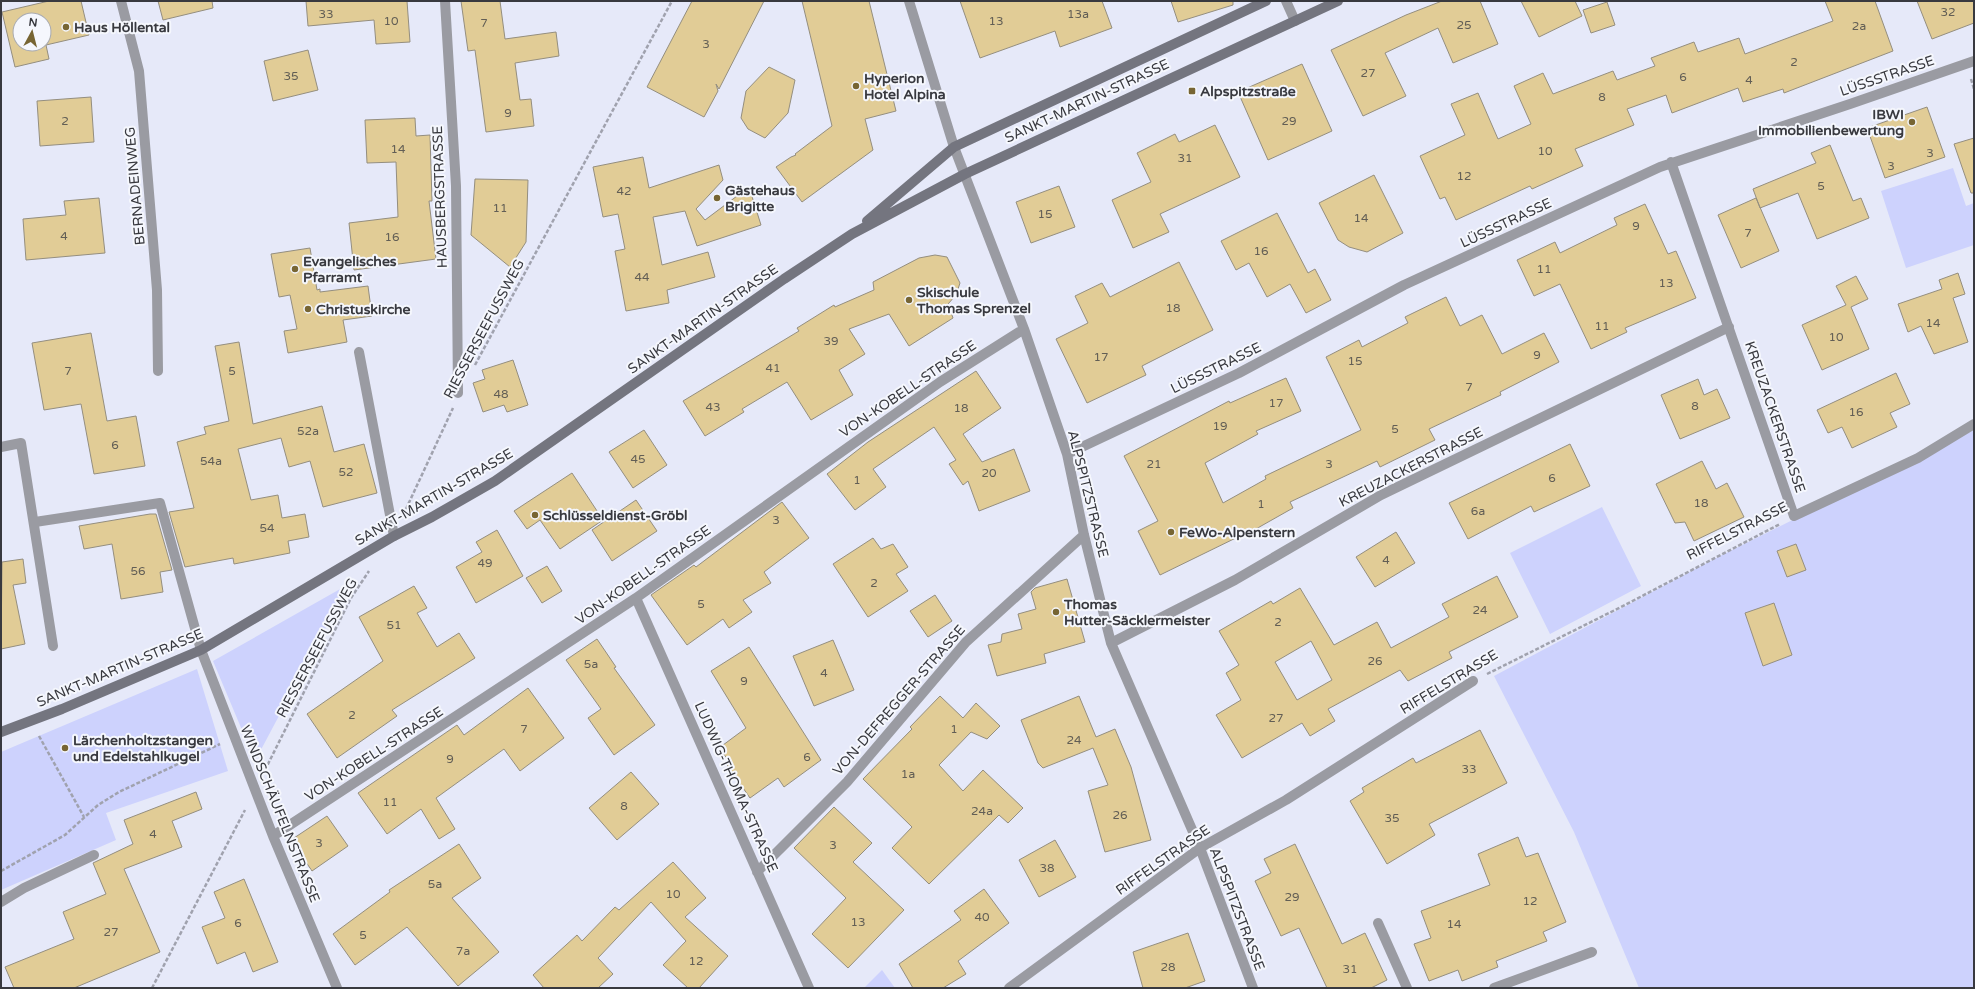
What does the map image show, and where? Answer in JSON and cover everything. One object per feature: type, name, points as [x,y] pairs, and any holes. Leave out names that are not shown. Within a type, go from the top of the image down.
[{"type":"main road","name":"SANKT-MARTIN-STRASSE","points":[[852,234],[954,146],[1266,1]]},
{"type":"main road","name":"SANKT-MARTIN-STRASSE","points":[[1,732],[31,721],[201,650],[394,536],[432,517],[495,480],[758,297],[852,234],[965,174],[1338,1]]},
{"type":"street","name":"BERNADEINWEG","points":[[121,1],[139,71],[157,290],[158,371]]},
{"type":"street","name":"HAUSBERGSTRASSE","points":[[445,1],[456,186],[458,393]]},
{"type":"street","name":"ALPSPITZSTRASSE","points":[[909,1],[954,146],[1024,329],[1067,454],[1084,535],[1111,643],[1200,848],[1253,988]]},
{"type":"street","points":[[1286,1],[1295,21]]},
{"type":"street","name":"LÜSSSTRASSE","points":[[1067,454],[1239,373],[1404,285],[1671,162],[1850,104],[1974,61]]},
{"type":"street","name":"KREUZACKERSTRASSE","points":[[1671,162],[1794,516]]},
{"type":"street","name":"KREUZACKERSTRASSE","points":[[1111,643],[1235,580],[1381,495],[1729,327]]},
{"type":"street","name":"VON-KOBELL-STRASSE","points":[[273,836],[636,598],[940,382],[1024,329]]},
{"type":"street","points":[[359,352],[394,536]]},
{"type":"street","name":"RIFFELSTRASSE","points":[[1794,516],[1918,458],[1974,424]]},
{"type":"street","points":[[1,447],[22,443],[53,646]]},
{"type":"street","name":"WINDSCHÄUFELNSTRASSE","points":[[35,522],[160,503],[201,650],[273,836],[337,988]]},
{"type":"street","name":"VON-DEFREGGER-STRASSE","points":[[757,872],[847,782],[966,642],[1084,535]]},
{"type":"street","name":"LUDWIG-THOMA-STRASSE","points":[[636,598],[809,988]]},
{"type":"street","name":"RIFFELSTRASSE","points":[[1009,988],[1200,848],[1286,800],[1472,681]]},
{"type":"street","points":[[1,902],[24,888],[94,856]]},
{"type":"street","points":[[1378,923],[1407,988]]},
{"type":"street","points":[[1494,988],[1592,952]]},
{"type":"path","name":"RIESSERSEEFUSSWEG","points":[[474,368],[672,1]]},
{"type":"path","name":"RIESSERSEEFUSSWEG","points":[[394,536],[447,424],[458,393]]},
{"type":"path","name":"RIFFELSTRASSE","points":[[1472,681],[1621,607],[1794,516]]},
{"type":"path","name":"RIESSERSEEFUSSWEG","points":[[152,988],[255,791],[351,598],[371,569]]},
{"type":"path","points":[[31,721],[84,817]]},
{"type":"path","points":[[1,871],[65,835],[98,804],[144,779],[235,738]]},
{"type":"shaded area","points":[[1953,168],[1966,206],[1974,203],[1974,245],[1906,268],[1881,191]]},
{"type":"shaded area","points":[[1974,430],[1974,988],[1639,988],[1574,832],[1494,676],[1718,557]]},
{"type":"shaded area","points":[[1602,507],[1641,586],[1550,634],[1510,553]]},
{"type":"shaded area","points":[[349,584],[255,761],[213,661]]},
{"type":"shaded area","points":[[197,669],[228,771],[106,813],[116,840],[1,890],[1,752]]},
{"type":"shaded area","points":[[882,970],[895,988],[864,988]]},
{"type":"building","name":"Haus Höllental","points":[[49,1],[81,1],[89,35],[52,44],[52,12],[12,12],[12,52],[48,52],[49,59],[15,67],[2,12]]},
{"type":"building","points":[[158,1],[212,1],[213,8],[163,20]]},
{"type":"building","points":[[306,1],[407,1],[410,42],[376,44],[374,20],[308,26]]},
{"type":"building","points":[[461,1],[500,1],[505,39],[556,32],[559,56],[515,63],[520,100],[531,99],[534,126],[486,132],[475,50],[468,51]]},
{"type":"building","points":[[692,1],[764,1],[719,89],[716,84],[718,91],[704,117],[647,87]]},
{"type":"building","name":"Hyperion Hotel Alpina","points":[[802,1],[869,1],[896,111],[865,119],[873,150],[802,202],[776,167],[796,155],[795,154],[832,126]]},
{"type":"building","points":[[960,1],[1102,1],[1112,28],[1060,47],[1055,31],[980,58]]},
{"type":"building","points":[[1171,1],[1233,1],[1233,5],[1178,22]]},
{"type":"building","points":[[1442,1],[1480,1],[1498,44],[1453,63],[1438,28],[1385,53],[1406,96],[1363,116],[1331,50],[1406,15]]},
{"type":"building","points":[[1521,1],[1575,1],[1582,16],[1539,37]]},
{"type":"building","points":[[1825,1],[1875,1],[1893,51],[1784,93],[1783,89],[1743,102],[1738,88],[1672,113],[1666,95],[1627,109],[1634,125],[1575,149],[1583,166],[1532,189],[1530,186],[1456,220],[1445,197],[1440,199],[1420,156],[1465,135],[1451,104],[1478,93],[1498,139],[1531,124],[1514,86],[1543,73],[1553,94],[1613,71],[1617,80],[1655,66],[1651,58],[1694,42],[1698,52],[1739,38],[1745,54],[1833,21]]},
{"type":"building","points":[[1917,1],[1974,1],[1974,23],[1932,39]]},
{"type":"building","points":[[1607,2],[1615,25],[1591,33],[1583,10]]},
{"type":"building","points":[[308,50],[318,90],[273,101],[264,61]]},
{"type":"building","points":[[1302,64],[1332,131],[1268,160],[1238,92]]},
{"type":"building","points":[[769,67],[795,80],[788,113],[765,138],[748,129],[741,118],[746,91]]},
{"type":"building","points":[[91,97],[94,142],[40,146],[37,101]]},
{"type":"building","points":[[1927,107],[1945,157],[1885,178],[1867,128]]},
{"type":"building","points":[[415,118],[416,136],[430,135],[432,201],[429,201],[436,259],[354,270],[349,223],[398,217],[396,162],[367,163],[365,120]]},
{"type":"building","points":[[1215,125],[1240,177],[1160,214],[1169,232],[1133,248],[1112,200],[1151,182],[1137,153],[1175,134],[1179,142]]},
{"type":"building","points":[[1974,138],[1974,193],[1971,193],[1954,144]]},
{"type":"building","points":[[1830,145],[1853,201],[1861,198],[1869,218],[1817,239],[1798,193],[1760,208],[1753,189],[1816,163],[1811,153]]},
{"type":"building","points":[[643,157],[649,188],[719,165],[723,180],[696,209],[705,220],[749,187],[761,225],[697,246],[685,211],[653,217],[662,265],[708,252],[715,277],[667,290],[669,303],[626,311],[615,251],[625,249],[618,214],[603,217],[593,167]]},
{"type":"building","points":[[1374,175],[1403,233],[1367,252],[1349,247],[1338,240],[1319,203]]},
{"type":"building","points":[[475,179],[528,180],[526,242],[510,267],[471,235]]},
{"type":"building","points":[[1059,186],[1075,227],[1031,243],[1016,202]]},
{"type":"building","points":[[99,198],[105,253],[26,260],[23,219],[66,215],[64,201]]},
{"type":"building","points":[[1756,198],[1779,251],[1741,268],[1718,215]]},
{"type":"building","points":[[1645,204],[1668,254],[1676,251],[1696,298],[1625,328],[1627,332],[1591,349],[1560,284],[1534,296],[1517,260],[1555,242],[1560,253],[1617,225],[1614,218]]},
{"type":"building","points":[[1277,213],[1308,273],[1315,269],[1331,300],[1306,313],[1290,284],[1267,297],[1249,263],[1236,270],[1221,241]]},
{"type":"building","points":[[310,248],[317,290],[320,289],[320,292],[368,286],[372,316],[343,320],[347,342],[288,353],[284,331],[297,329],[290,295],[279,297],[271,254]]},
{"type":"building","points":[[935,255],[947,257],[960,283],[956,295],[948,304],[953,318],[909,346],[889,314],[849,329],[865,354],[839,370],[853,395],[811,420],[787,382],[742,409],[744,412],[705,436],[683,401],[799,331],[797,328],[834,305],[835,307],[874,290],[873,282],[919,258]]},
{"type":"building","points":[[1179,262],[1213,330],[1142,366],[1146,375],[1087,403],[1056,339],[1088,323],[1075,296],[1102,283],[1110,297]]},
{"type":"building","points":[[1958,273],[1965,294],[1953,298],[1968,342],[1934,354],[1921,326],[1908,332],[1898,304],[1942,289],[1939,280]]},
{"type":"building","points":[[1856,276],[1868,299],[1851,307],[1869,349],[1822,370],[1802,325],[1846,305],[1836,286]]},
{"type":"building","points":[[1446,297],[1460,326],[1482,315],[1502,354],[1544,333],[1559,362],[1500,392],[1501,395],[1429,429],[1435,440],[1380,467],[1377,461],[1290,502],[1293,508],[1247,534],[1246,533],[1160,575],[1138,531],[1158,521],[1124,456],[1229,401],[1230,403],[1286,378],[1301,411],[1256,431],[1258,434],[1205,463],[1223,503],[1266,479],[1265,476],[1361,430],[1326,357],[1359,340],[1362,347],[1408,323],[1405,317]]},
{"type":"building","points":[[91,333],[107,421],[136,416],[145,466],[94,474],[81,404],[44,410],[32,343]]},
{"type":"building","points":[[239,342],[253,424],[322,406],[334,452],[364,444],[377,493],[323,507],[310,461],[289,467],[281,438],[238,449],[251,500],[278,495],[282,518],[305,514],[309,537],[288,541],[290,553],[234,564],[233,558],[185,567],[169,512],[194,508],[177,442],[206,434],[204,427],[229,421],[215,346]]},
{"type":"building","points":[[513,360],[528,405],[507,412],[504,405],[483,412],[473,383],[485,379],[482,370]]},
{"type":"building","points":[[976,371],[1001,408],[963,434],[982,462],[1014,449],[1030,491],[979,511],[968,481],[963,485],[949,464],[956,460],[934,427],[873,469],[886,487],[855,510],[827,474],[868,442]]},
{"type":"building","points":[[1896,373],[1910,404],[1890,413],[1897,427],[1852,448],[1842,427],[1828,433],[1817,410]]},
{"type":"building","points":[[1698,379],[1704,395],[1717,389],[1730,418],[1680,439],[1661,395]]},
{"type":"building","points":[[644,430],[667,465],[633,488],[609,452]]},
{"type":"building","points":[[1570,444],[1590,486],[1534,512],[1531,506],[1468,539],[1449,503]]},
{"type":"building","points":[[1702,461],[1716,489],[1727,483],[1744,517],[1694,541],[1685,522],[1675,523],[1656,484]]},
{"type":"building","points":[[572,473],[603,520],[560,549],[540,520],[527,529],[514,511]]},
{"type":"building","points":[[636,500],[657,531],[612,561],[592,530]]},
{"type":"building","points":[[782,502],[809,538],[764,572],[771,583],[743,600],[752,612],[729,628],[723,619],[687,645],[651,595],[694,565],[696,567]]},
{"type":"building","points":[[156,514],[172,570],[160,572],[163,592],[121,599],[112,544],[84,549],[79,526]]},
{"type":"building","points":[[497,530],[523,576],[476,603],[456,567],[482,552],[476,542]]},
{"type":"building","points":[[1396,532],[1415,563],[1375,587],[1356,557]]},
{"type":"building","points":[[873,538],[881,549],[893,544],[908,567],[896,574],[908,591],[868,617],[833,564]]},
{"type":"building","points":[[1796,544],[1806,570],[1787,577],[1777,551]]},
{"type":"building","points":[[23,559],[26,583],[13,585],[25,644],[1,649],[2,562]]},
{"type":"building","points":[[547,566],[562,591],[542,603],[526,578]]},
{"type":"building","points":[[1497,576],[1518,617],[1449,652],[1452,658],[1408,681],[1400,670],[1328,709],[1335,721],[1310,736],[1302,723],[1242,758],[1216,715],[1241,700],[1226,673],[1239,665],[1219,631],[1271,601],[1273,604],[1300,588],[1334,645],[1377,622],[1391,648],[1449,617],[1442,604]],"holes":[[[1311,641],[1332,680],[1297,700],[1275,662]]]},
{"type":"building","points":[[1067,579],[1085,642],[1044,654],[1046,663],[997,676],[988,645],[1001,642],[1002,634],[1022,629],[1018,614],[1036,609],[1031,592],[1035,588]]},
{"type":"building","points":[[414,586],[427,608],[417,613],[437,647],[459,633],[475,658],[392,710],[397,716],[337,758],[307,714],[383,661],[359,617]]},
{"type":"building","points":[[935,595],[952,621],[928,637],[910,611]]},
{"type":"building","points":[[1774,603],[1792,655],[1763,666],[1745,613]]},
{"type":"building","points":[[597,639],[616,667],[614,668],[655,725],[614,755],[588,718],[601,709],[566,660]]},
{"type":"building","points":[[833,640],[854,690],[814,706],[793,656]]},
{"type":"building","points":[[749,647],[821,760],[784,787],[778,778],[750,798],[725,762],[729,761],[719,748],[746,728],[711,671]]},
{"type":"building","points":[[528,688],[564,738],[520,771],[504,749],[436,798],[455,829],[439,839],[421,809],[387,834],[358,793],[457,725],[464,735]]},
{"type":"building","points":[[940,696],[963,718],[976,703],[1000,726],[987,739],[971,732],[939,765],[963,791],[983,770],[1023,808],[1008,823],[999,815],[929,884],[892,848],[912,827],[863,779],[912,729],[910,727]]},
{"type":"building","points":[[1079,696],[1096,737],[1115,729],[1131,767],[1151,840],[1105,852],[1088,791],[1108,785],[1093,748],[1043,768],[1038,763],[1021,720]]},
{"type":"building","points":[[1480,730],[1507,783],[1429,824],[1435,835],[1387,864],[1350,801],[1364,792],[1362,788],[1413,758],[1416,763]]},
{"type":"building","points":[[631,772],[659,804],[617,840],[589,808]]},
{"type":"building","points":[[196,792],[202,809],[172,821],[182,847],[124,869],[160,952],[74,988],[14,988],[5,967],[74,939],[63,912],[106,894],[93,863],[133,844],[124,820]]},
{"type":"building","points":[[834,807],[872,843],[853,862],[904,910],[848,968],[812,934],[846,898],[794,848]]},
{"type":"building","points":[[327,816],[348,846],[312,871],[291,840]]},
{"type":"building","points":[[1518,837],[1526,857],[1538,853],[1566,922],[1543,932],[1547,941],[1496,961],[1498,967],[1462,981],[1458,970],[1429,981],[1414,944],[1431,938],[1421,911],[1490,885],[1478,854]]},
{"type":"building","points":[[1055,840],[1076,877],[1039,897],[1019,860]]},
{"type":"building","points":[[459,844],[481,878],[452,898],[499,952],[458,986],[407,927],[355,965],[333,934],[390,892],[389,890]]},
{"type":"building","points":[[1295,844],[1342,944],[1365,933],[1387,980],[1371,988],[1327,988],[1299,928],[1281,936],[1255,881],[1271,873],[1264,859]]},
{"type":"building","points":[[673,862],[706,898],[685,917],[728,956],[699,988],[688,988],[663,965],[686,941],[651,902],[598,958],[613,974],[598,988],[544,988],[533,975],[577,935],[582,941],[615,907],[619,910]]},
{"type":"building","points":[[244,879],[278,962],[253,972],[245,952],[217,964],[202,927],[225,918],[214,892]]},
{"type":"building","points":[[984,889],[1009,923],[958,961],[966,974],[943,988],[913,988],[899,964],[961,920],[954,911]]},
{"type":"building","points":[[1188,933],[1205,981],[1185,988],[1143,988],[1133,952]]},
{"type":"place","name":"Haus Höllental","points":[[66,27]]},
{"type":"place","name":"Hyperion Hotel Alpina","points":[[856,86]]},
{"type":"place","name":"Alpspitzstraße","points":[[1192,91]]},
{"type":"place","name":"IBWI Immobilienbewertung","points":[[1912,122]]},
{"type":"place","name":"Gästehaus Brigitte","points":[[717,198]]},
{"type":"place","name":"Evangelisches Pfarramt","points":[[295,269]]},
{"type":"place","name":"Skischule Thomas Sprenzel","points":[[909,300]]},
{"type":"place","name":"Christuskirche","points":[[308,309]]},
{"type":"place","name":"Schlüsseldienst-Gröbl","points":[[535,515]]},
{"type":"place","name":"FeWo-Alpenstern","points":[[1171,532]]},
{"type":"place","name":"Thomas Hutter-Säcklermeister","points":[[1056,612]]},
{"type":"place","name":"Lärchenholtzstangen und Edelstahlkugel","points":[[65,748]]}]
